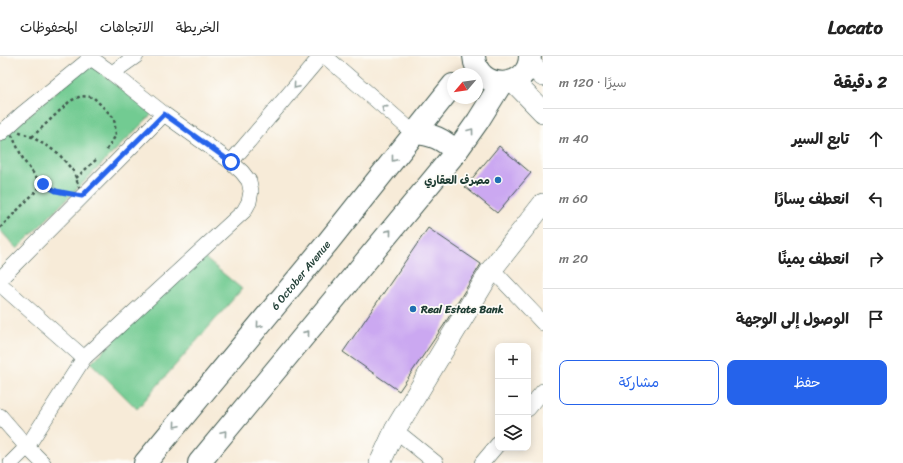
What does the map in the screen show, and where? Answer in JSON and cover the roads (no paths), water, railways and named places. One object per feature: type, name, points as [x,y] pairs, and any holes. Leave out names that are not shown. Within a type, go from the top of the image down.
[{"type":"main road","points":[[199,463],[456,152],[507,83],[520,77],[533,62]]},
{"type":"main road","points":[[470,63],[477,68],[483,76],[491,81],[507,83]]},
{"type":"main road","name":"6 October Avenue","points":[[145,463],[328,242],[447,92]]},
{"type":"main road","points":[[414,133],[432,136],[441,140],[456,152]]},
{"type":"street","points":[[112,73],[136,56]]},
{"type":"street","points":[[231,162],[321,56]]},
{"type":"street","points":[[325,56],[414,133]]},
{"type":"street","points":[[4,131],[89,57],[164,114],[231,162],[242,172],[248,181],[251,191],[250,202],[244,211],[84,358],[27,447],[10,463]]},
{"type":"street","points":[[507,83],[543,112]]},
{"type":"street","points":[[0,279],[164,114]]},
{"type":"street","points":[[380,463],[395,430],[492,269],[543,204]]},
{"type":"street","points":[[492,269],[543,323]]},
{"type":"street","points":[[0,284],[84,358]]},
{"type":"street","points":[[0,416],[43,463]]},
{"type":"street","points":[[395,430],[436,463]]},
{"type":"street","points":[[482,463],[495,448]]},
{"type":"place","name":"مصرف العقاري","points":[[498,180]]},
{"type":"place","name":"Real Estate Bank","points":[[413,309]]}]
